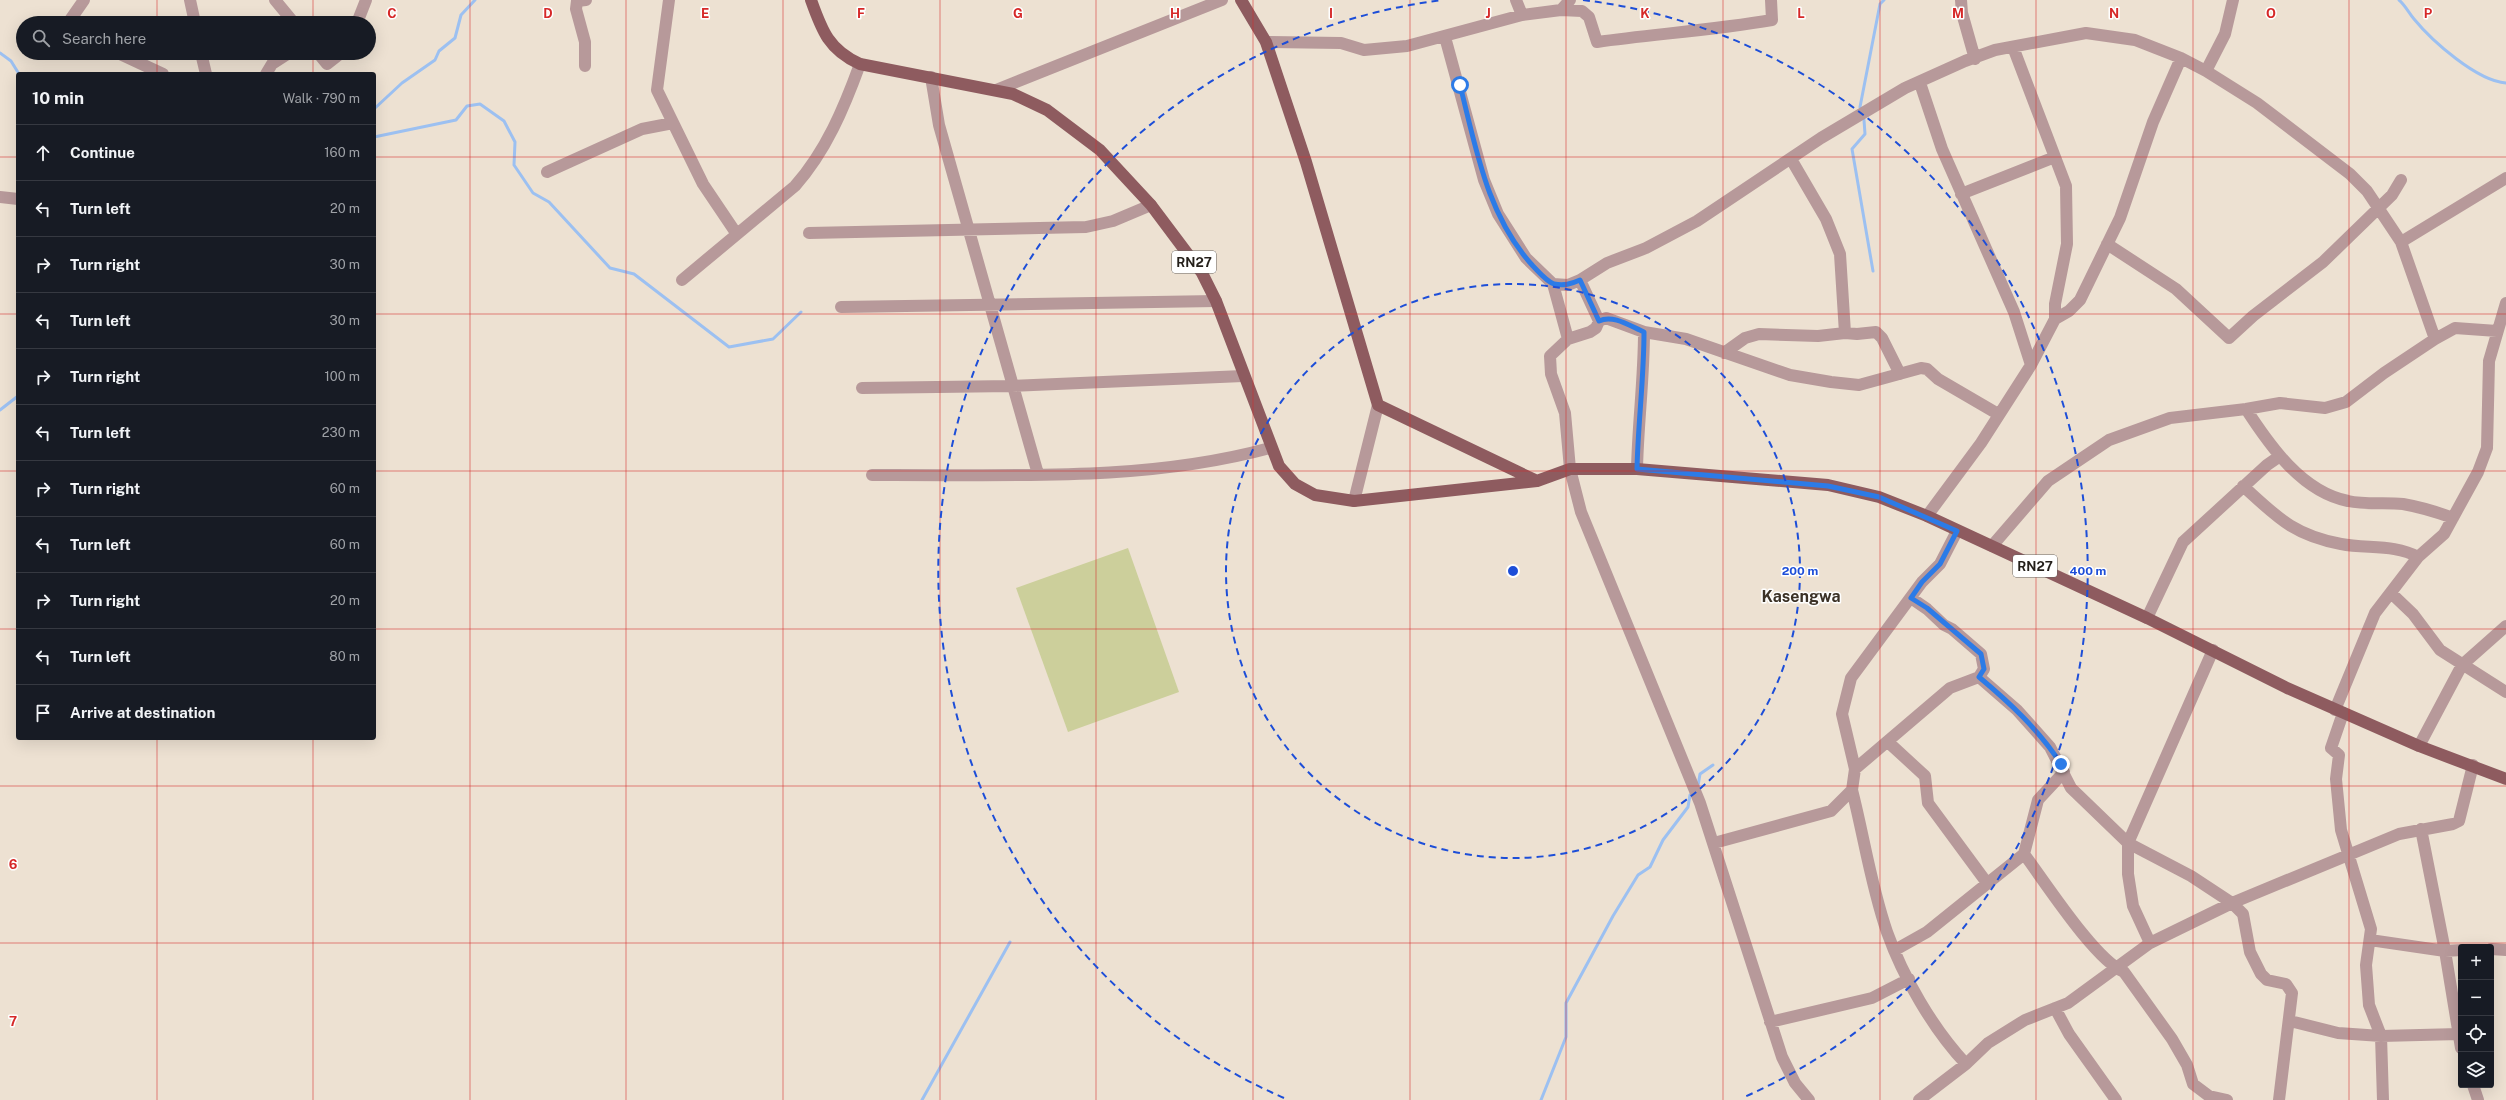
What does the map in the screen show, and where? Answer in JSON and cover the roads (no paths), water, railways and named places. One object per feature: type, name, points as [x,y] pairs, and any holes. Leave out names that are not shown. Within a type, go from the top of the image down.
[{"type":"main road","name":"RN27","points":[[810,0],[818,20],[833,48],[842,56],[860,64],[1013,94],[1053,114],[1100,150],[1150,205],[1202,273],[1216,301],[1270,448],[1279,466],[1295,484],[1315,495],[1354,501],[1537,481],[1570,469],[1637,469],[1828,486],[1879,497],[1927,516],[2147,618],[2287,688],[2419,746],[2473,765],[2506,779]]},
{"type":"main road","points":[[1241,0],[1266,42],[1306,162],[1378,405],[1537,481]]},
{"type":"street","points":[[73,16],[84,0]]},
{"type":"street","points":[[190,0],[193,16]]},
{"type":"street","points":[[276,0],[289,16]]},
{"type":"street","points":[[360,16],[366,0]]},
{"type":"street","points":[[585,66],[585,42],[576,9],[577,1],[586,0]]},
{"type":"street","points":[[669,0],[657,90],[703,184],[736,233]]},
{"type":"street","points":[[996,90],[1222,0]]},
{"type":"street","points":[[1516,0],[1522,15]]},
{"type":"street","points":[[1560,10],[1570,0]]},
{"type":"street","points":[[1266,42],[1341,43],[1364,50],[1406,46],[1445,37],[1522,15],[1560,10],[1582,10],[1589,17],[1597,42],[1662,33],[1713,30],[1772,20],[1771,0]]},
{"type":"street","points":[[1960,0],[1962,14],[1975,59]]},
{"type":"street","points":[[2206,71],[2225,34],[2233,0]]},
{"type":"street","points":[[1553,284],[1568,285],[1580,280],[1607,263],[1646,248],[1697,221],[1868,109],[1905,88],[1920,83],[1951,67],[1995,50],[2086,33],[2135,40],[2181,58],[2206,71],[2257,103],[2350,174],[2367,191],[2401,242],[2435,339]]},
{"type":"street","points":[[1445,37],[1484,180],[1498,214],[1526,258],[1553,284],[1568,338]]},
{"type":"street","points":[[1927,516],[1981,443],[1998,414],[2031,365],[2054,319],[2055,304],[2067,244],[2066,186],[2013,47]]},
{"type":"street","points":[[2054,319],[2069,310],[2080,300],[2120,218],[2153,122],[2181,58]]},
{"type":"street","points":[[133,60],[159,72]]},
{"type":"street","points":[[203,60],[206,72]]},
{"type":"street","points":[[267,72],[272,64],[278,60]]},
{"type":"street","points":[[324,60],[327,64],[332,60]]},
{"type":"street","points":[[682,280],[736,233],[795,186],[810,168],[842,113],[860,64]]},
{"type":"street","points":[[931,77],[940,126],[1038,474]]},
{"type":"street","points":[[1920,83],[1942,149],[2014,312],[2031,365]]},
{"type":"street","points":[[547,172],[642,129],[673,123]]},
{"type":"street","points":[[1961,194],[2054,156]]},
{"type":"street","points":[[1791,159],[1826,219],[1840,254],[1845,333]]},
{"type":"street","points":[[2401,242],[2506,178]]},
{"type":"street","points":[[2107,244],[2176,289],[2229,338],[2253,316],[2323,262],[2392,195],[2401,180]]},
{"type":"street","points":[[0,198],[16,199]]},
{"type":"street","points":[[808,233],[839,231],[1086,227],[1113,221],[1150,205]]},
{"type":"street","points":[[1580,280],[1599,321]]},
{"type":"street","points":[[841,307],[990,306],[1216,301]]},
{"type":"street","points":[[2383,1100],[2381,1036],[2369,1005],[2366,965],[2371,929],[2341,830],[2336,779],[2339,755],[2331,748],[2339,711],[2375,613],[2418,557],[2444,534],[2478,472],[2487,448],[2489,360],[2506,302]]},
{"type":"street","points":[[1810,1100],[1795,1082],[1782,1057],[1714,843],[1636,651],[1610,578],[1581,512],[1570,469],[1565,414],[1551,374],[1550,356],[1568,338],[1590,332],[1596,328],[1599,321],[1606,318],[1614,319],[1644,332],[1686,339],[1790,375],[1830,382],[1860,385],[1921,368],[1927,369],[1938,379],[1998,414]]},
{"type":"street","points":[[1992,546],[2048,481],[2109,440],[2170,418],[2246,409],[2280,403],[2325,408],[2346,402],[2384,373],[2435,339],[2455,328],[2497,331]]},
{"type":"street","points":[[1637,469],[1638,430],[1644,376],[1644,332]]},
{"type":"street","points":[[1724,352],[1746,338],[1759,334],[1818,336],[1876,332],[1882,338],[1900,374]]},
{"type":"street","points":[[862,388],[1012,386],[1244,376]]},
{"type":"street","points":[[1354,501],[1378,405]]},
{"type":"street","points":[[2246,409],[2280,456],[2314,488],[2348,501],[2403,504],[2434,511],[2453,518]]},
{"type":"street","points":[[872,475],[1110,474],[1236,458],[1270,448]]},
{"type":"street","points":[[2147,618],[2183,542],[2243,486],[2280,456]]},
{"type":"street","points":[[2243,486],[2284,523],[2306,534],[2341,544],[2406,550],[2418,557]]},
{"type":"street","points":[[1957,531],[1940,564],[1922,582],[1851,678],[1842,714],[1855,769],[1852,790],[1878,896],[1894,950],[1909,979],[1946,1042],[1966,1064]]},
{"type":"street","points":[[2391,593],[2414,614],[2440,650],[2506,692]]},
{"type":"street","points":[[1855,769],[1950,688],[1979,677],[1984,669],[1981,654],[1927,608],[1911,598]]},
{"type":"street","points":[[2419,746],[2462,665],[2506,626]]},
{"type":"street","points":[[2150,943],[2133,906],[2128,874],[2128,843],[2213,650]]},
{"type":"street","points":[[1979,677],[2017,710],[2050,747],[2071,788],[2128,843],[2191,876],[2232,903],[2243,914],[2250,952],[2261,974],[2267,980],[2286,984],[2292,993],[2290,1021],[2279,1100]]},
{"type":"street","points":[[1888,742],[1925,776],[1928,803],[1987,883]]},
{"type":"street","points":[[1919,1100],[1966,1064],[1988,1043],[2025,1020],[2068,1003],[2150,943],[2232,903],[2399,834],[2453,824],[2459,821],[2473,765]]},
{"type":"street","points":[[1894,950],[1927,932],[2024,854],[2038,800],[2064,772]]},
{"type":"street","points":[[1714,843],[1831,811],[1852,790]]},
{"type":"street","points":[[2421,829],[2445,951],[2458,1028]]},
{"type":"street","points":[[2024,854],[2098,953],[2114,968],[2124,972],[2172,1039],[2187,1065],[2193,1084],[2209,1096],[2227,1100]]},
{"type":"street","points":[[2370,940],[2445,951],[2458,950]]},
{"type":"street","points":[[2494,949],[2506,950]]},
{"type":"street","points":[[1770,1022],[1872,998],[1909,979]]},
{"type":"street","points":[[2055,1008],[2069,1034],[2116,1100]]},
{"type":"street","points":[[2290,1021],[2338,1033],[2381,1036],[2458,1034]]},
{"type":"street","points":[[2474,1088],[2478,1100]]},
{"type":"waterway","points":[[376,107],[402,83],[435,60],[439,51],[455,38],[461,15],[475,0]]},
{"type":"waterway","points":[[1860,107],[1880,4],[1884,0]]},
{"type":"waterway","points":[[2399,0],[2422,28],[2443,48],[2469,68],[2494,81],[2506,83]]},
{"type":"waterway","points":[[0,53],[11,61],[18,72]]},
{"type":"waterway","points":[[376,137],[456,120],[467,106],[480,104],[504,121],[515,142],[514,165],[533,193],[549,202],[610,268],[634,274],[729,347],[773,339],[801,312]]},
{"type":"waterway","points":[[1864,120],[1865,134],[1852,149],[1873,271]]},
{"type":"waterway","points":[[0,410],[16,398]]},
{"type":"waterway","points":[[1698,786],[1700,774],[1713,765]]},
{"type":"waterway","points":[[1541,1100],[1566,1037],[1566,1003],[1613,916],[1638,875],[1650,867],[1663,840],[1688,807],[1690,795]]},
{"type":"waterway","points":[[922,1100],[1010,942]]},
{"type":"district","name":"Kasengwa","points":[[1801,596]]}]
